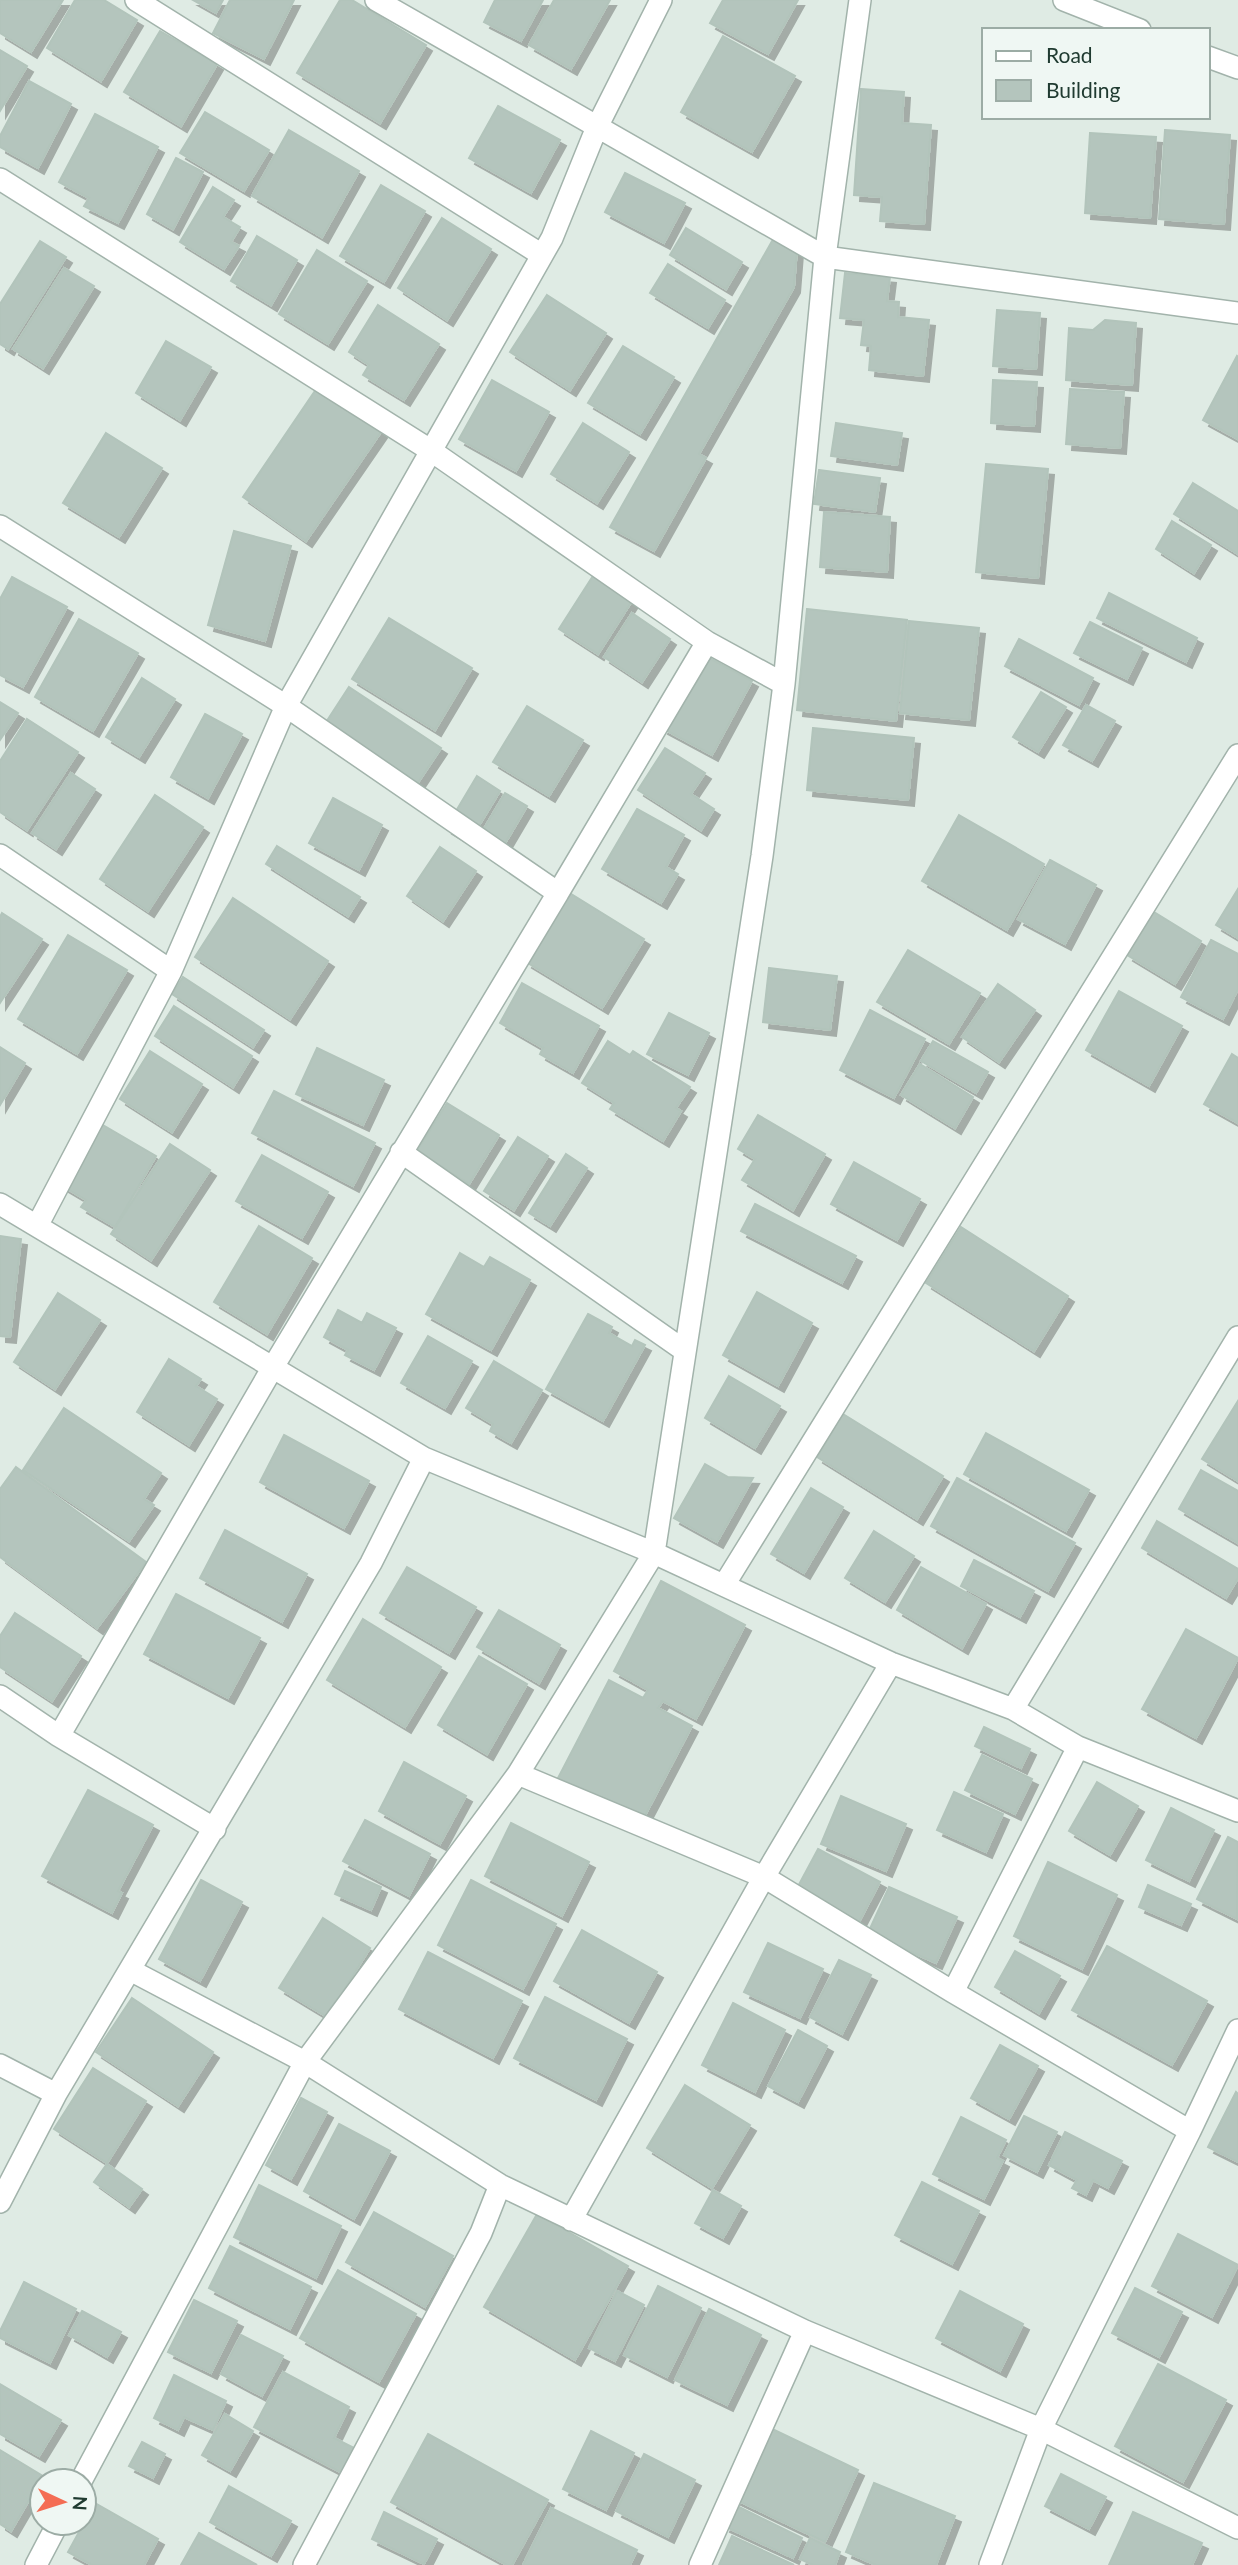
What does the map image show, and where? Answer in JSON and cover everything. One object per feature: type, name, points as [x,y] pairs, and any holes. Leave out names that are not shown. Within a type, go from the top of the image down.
[{"type":"street","points":[[136,0],[542,255]]},
{"type":"street","points":[[376,0],[825,257],[1238,313]]},
{"type":"street","points":[[37,1226],[171,971],[286,706],[552,238],[597,127],[661,0]]},
{"type":"street","points":[[88,2467],[305,2062],[518,1774],[654,1553],[762,856],[784,684],[825,257],[860,0]]},
{"type":"street","points":[[1063,0],[1135,28]]},
{"type":"street","points":[[1210,58],[1238,68]]},
{"type":"street","points":[[0,179],[430,450],[707,642],[784,684]]},
{"type":"street","points":[[0,526],[286,706],[558,893]]},
{"type":"street","points":[[59,1736],[273,1367],[707,642]]},
{"type":"street","points":[[724,1586],[1238,755]]},
{"type":"street","points":[[0,855],[171,971]]},
{"type":"street","points":[[401,1152],[685,1351]]},
{"type":"street","points":[[0,1204],[424,1458],[654,1553],[891,1663],[1013,1709],[1078,1747],[1238,1811]]},
{"type":"street","points":[[1013,1709],[1238,1337]]},
{"type":"street","points":[[0,2202],[57,2094],[370,1563],[424,1458]]},
{"type":"street","points":[[570,2220],[764,1877],[891,1663]]},
{"type":"street","points":[[0,1696],[59,1736],[215,1829]]},
{"type":"street","points":[[953,1992],[1078,1747]]},
{"type":"street","points":[[518,1774],[764,1877],[1190,2131]]},
{"type":"street","points":[[130,1970],[305,2062],[500,2185],[805,2331],[1041,2429],[1238,2528]]},
{"type":"street","points":[[990,2565],[1041,2429],[1238,2030]]},
{"type":"street","points":[[0,2066],[57,2094]]},
{"type":"street","points":[[304,2565],[481,2233],[500,2185]]},
{"type":"street","points":[[700,2565],[805,2331]]},
{"type":"street","points":[[36,2565],[51,2537]]},
{"type":"building","points":[[0,0],[63,0],[31,52],[0,33]]},
{"type":"building","points":[[75,0],[104,0],[137,20],[101,81],[47,48]]},
{"type":"building","points":[[193,0],[223,0],[216,13]]},
{"type":"building","points":[[230,0],[294,0],[264,59],[213,33]]},
{"type":"building","points":[[340,0],[352,0],[426,45],[380,123],[297,73]]},
{"type":"building","points":[[495,0],[543,0],[521,41],[484,22]]},
{"type":"building","points":[[554,0],[610,0],[571,69],[529,45]]},
{"type":"building","points":[[723,0],[798,0],[768,54],[710,23]]},
{"type":"building","points":[[160,31],[217,64],[181,126],[124,92]]},
{"type":"building","points":[[723,36],[795,76],[752,152],[681,112]]},
{"type":"building","points":[[0,50],[27,66],[0,111]]},
{"type":"building","points":[[29,81],[71,104],[38,168],[0,147],[0,136]]},
{"type":"building","points":[[861,89],[904,92],[902,123],[931,125],[924,224],[880,221],[882,197],[854,195]]},
{"type":"building","points":[[498,106],[560,140],[531,193],[469,158]]},
{"type":"building","points":[[205,112],[269,150],[244,191],[180,153]]},
{"type":"building","points":[[95,114],[158,147],[118,223],[84,206],[89,198],[59,182]]},
{"type":"building","points":[[289,130],[359,171],[322,237],[252,196]]},
{"type":"building","points":[[1165,130],[1230,135],[1224,224],[1159,219]]},
{"type":"building","points":[[1090,133],[1156,137],[1150,218],[1085,213]]},
{"type":"building","points":[[176,158],[203,172],[173,229],[147,214]]},
{"type":"building","points":[[625,173],[685,203],[664,243],[605,212]]},
{"type":"building","points":[[381,185],[425,211],[384,282],[340,256]]},
{"type":"building","points":[[213,187],[234,200],[223,217],[240,227],[231,242],[239,246],[224,269],[180,242]]},
{"type":"building","points":[[442,218],[491,249],[447,320],[398,288]]},
{"type":"building","points":[[686,228],[742,262],[726,289],[670,255]]},
{"type":"building","points":[[257,236],[297,260],[271,305],[231,281]]},
{"type":"building","points":[[775,236],[797,249],[794,287],[699,454],[706,458],[654,551],[610,527]]},
{"type":"building","points":[[40,241],[66,257],[8,349],[0,344],[0,304]]},
{"type":"building","points":[[317,250],[367,281],[328,344],[279,314]]},
{"type":"building","points":[[668,264],[725,300],[708,328],[650,293]]},
{"type":"building","points":[[64,268],[94,286],[43,368],[13,349]]},
{"type":"building","points":[[845,273],[890,277],[887,301],[899,302],[898,317],[929,320],[923,376],[869,370],[871,346],[861,345],[864,320],[840,318]]},
{"type":"building","points":[[547,295],[606,333],[570,390],[510,352]]},
{"type":"building","points":[[378,305],[439,344],[404,400],[363,375],[369,365],[349,352]]},
{"type":"building","points":[[997,310],[1040,313],[1036,369],[993,366]]},
{"type":"building","points":[[1105,320],[1136,323],[1132,385],[1066,380],[1069,328],[1093,330]]},
{"type":"building","points":[[166,341],[211,367],[180,420],[136,393]]},
{"type":"building","points":[[623,346],[674,377],[640,434],[588,403]]},
{"type":"building","points":[[1238,357],[1238,439],[1203,420]]},
{"type":"building","points":[[492,380],[549,412],[516,471],[459,439]]},
{"type":"building","points":[[993,380],[1037,382],[1034,426],[991,423]]},
{"type":"building","points":[[317,388],[381,432],[306,541],[243,497]]},
{"type":"building","points":[[1070,389],[1124,392],[1120,448],[1066,444]]},
{"type":"building","points":[[583,423],[629,452],[597,503],[551,474]]},
{"type":"building","points":[[836,423],[902,433],[897,465],[831,456]]},
{"type":"building","points":[[106,433],[162,468],[119,537],[63,503]]},
{"type":"building","points":[[986,464],[1048,469],[1038,578],[976,572]]},
{"type":"building","points":[[819,470],[880,478],[875,512],[814,504]]},
{"type":"building","points":[[1193,483],[1238,511],[1238,554],[1174,514]]},
{"type":"building","points":[[824,512],[890,517],[887,572],[820,567]]},
{"type":"building","points":[[1172,521],[1211,545],[1194,573],[1156,549]]},
{"type":"building","points":[[234,531],[291,546],[265,641],[208,625]]},
{"type":"building","points":[[593,576],[632,601],[598,654],[559,629]]},
{"type":"building","points":[[12,577],[67,607],[23,687],[0,675],[0,599]]},
{"type":"building","points":[[1109,593],[1197,638],[1186,662],[1097,618]]},
{"type":"building","points":[[807,609],[907,620],[896,721],[797,710]]},
{"type":"building","points":[[632,613],[670,639],[642,682],[604,657]]},
{"type":"building","points":[[389,618],[472,668],[435,730],[352,679]]},
{"type":"building","points":[[79,619],[138,653],[93,731],[35,697]]},
{"type":"building","points":[[909,621],[979,628],[969,720],[900,713]]},
{"type":"building","points":[[1090,622],[1142,648],[1127,679],[1074,653]]},
{"type":"building","points":[[1019,639],[1093,678],[1079,705],[1005,666]]},
{"type":"building","points":[[702,654],[752,681],[712,755],[662,728]]},
{"type":"building","points":[[142,678],[175,699],[139,757],[106,737]]},
{"type":"building","points":[[349,687],[441,748],[413,790],[321,730]]},
{"type":"building","points":[[1041,692],[1066,707],[1038,752],[1013,737]]},
{"type":"building","points":[[0,702],[18,713],[0,740]]},
{"type":"building","points":[[1086,705],[1115,721],[1092,761],[1063,745]]},
{"type":"building","points":[[527,706],[583,740],[549,796],[493,762]]},
{"type":"building","points":[[205,714],[242,734],[208,798],[171,777]]},
{"type":"building","points":[[27,719],[78,752],[27,830],[0,812],[0,761]]},
{"type":"building","points":[[813,728],[914,738],[908,800],[807,790]]},
{"type":"building","points":[[665,748],[705,773],[691,794],[714,809],[701,830],[638,790]]},
{"type":"building","points":[[71,773],[95,789],[56,849],[32,833]]},
{"type":"building","points":[[477,776],[500,791],[469,842],[446,828]]},
{"type":"building","points":[[505,793],[527,806],[497,857],[475,844]]},
{"type":"building","points":[[155,795],[203,827],[148,911],[100,879]]},
{"type":"building","points":[[333,798],[382,825],[359,870],[309,843]]},
{"type":"building","points":[[637,809],[684,835],[666,867],[678,874],[661,903],[602,869]]},
{"type":"building","points":[[959,815],[1044,864],[1007,930],[922,881]]},
{"type":"building","points":[[277,846],[360,897],[348,916],[266,864]]},
{"type":"building","points":[[440,847],[476,871],[443,921],[407,896]]},
{"type":"building","points":[[1050,860],[1096,885],[1065,944],[1018,919]]},
{"type":"building","points":[[1238,889],[1238,938],[1216,925]]},
{"type":"building","points":[[568,892],[644,939],[602,1008],[526,962]]},
{"type":"building","points":[[233,898],[328,961],[290,1019],[195,957]]},
{"type":"building","points":[[1154,912],[1201,941],[1175,984],[1127,955]]},
{"type":"building","points":[[2,913],[42,939],[0,1003],[0,917]]},
{"type":"building","points":[[68,935],[127,970],[77,1054],[18,1019]]},
{"type":"building","points":[[1211,940],[1238,954],[1238,989],[1223,1019],[1181,997]]},
{"type":"building","points":[[908,950],[980,993],[949,1044],[877,1002]]},
{"type":"building","points":[[769,968],[837,976],[830,1030],[763,1022]]},
{"type":"building","points":[[183,977],[264,1030],[253,1047],[172,994]]},
{"type":"building","points":[[522,983],[599,1026],[573,1073],[540,1054],[543,1048],[500,1023]]},
{"type":"building","points":[[998,984],[1035,1010],[999,1062],[962,1037]]},
{"type":"building","points":[[1119,991],[1182,1026],[1149,1086],[1086,1050]]},
{"type":"building","points":[[174,1006],[252,1056],[233,1087],[155,1036]]},
{"type":"building","points":[[870,1010],[925,1039],[894,1098],[840,1070]]},
{"type":"building","points":[[669,1013],[709,1033],[688,1075],[647,1054]]},
{"type":"building","points":[[608,1041],[630,1055],[633,1051],[690,1087],[676,1108],[681,1111],[663,1141],[610,1109],[614,1103],[582,1083]]},
{"type":"building","points":[[933,1041],[988,1072],[976,1093],[921,1061]]},
{"type":"building","points":[[0,1047],[25,1063],[0,1105]]},
{"type":"building","points":[[317,1048],[384,1080],[363,1125],[296,1094]]},
{"type":"building","points":[[150,1051],[202,1084],[172,1132],[120,1099]]},
{"type":"building","points":[[1232,1054],[1238,1058],[1238,1123],[1204,1104]]},
{"type":"building","points":[[920,1064],[973,1097],[955,1128],[901,1095]]},
{"type":"building","points":[[274,1091],[375,1143],[353,1186],[252,1133]]},
{"type":"building","points":[[447,1103],[499,1135],[469,1184],[417,1151]]},
{"type":"building","points":[[758,1115],[825,1154],[793,1210],[742,1180],[755,1159],[738,1149]]},
{"type":"building","points":[[96,1121],[156,1156],[115,1227],[81,1207],[86,1200],[59,1184]]},
{"type":"building","points":[[518,1137],[548,1156],[514,1210],[484,1191]]},
{"type":"building","points":[[170,1144],[210,1170],[151,1260],[111,1234]]},
{"type":"building","points":[[566,1154],[587,1168],[550,1226],[529,1213]]},
{"type":"building","points":[[262,1155],[328,1192],[302,1238],[236,1201]]},
{"type":"building","points":[[854,1162],[920,1199],[897,1240],[831,1204]]},
{"type":"building","points":[[755,1204],[856,1256],[842,1283],[741,1231]]},
{"type":"building","points":[[259,1226],[312,1258],[267,1334],[214,1302]]},
{"type":"building","points":[[961,1227],[1068,1296],[1034,1351],[926,1283]]},
{"type":"building","points":[[0,1236],[21,1239],[10,1337],[0,1336]]},
{"type":"building","points":[[460,1253],[484,1267],[490,1257],[530,1280],[491,1350],[426,1314]]},
{"type":"building","points":[[757,1292],[812,1323],[778,1386],[723,1355]]},
{"type":"building","points":[[58,1293],[100,1320],[55,1389],[14,1362]]},
{"type":"building","points":[[338,1310],[362,1323],[367,1313],[396,1328],[374,1370],[345,1355],[348,1350],[324,1337]]},
{"type":"building","points":[[588,1314],[612,1327],[609,1333],[632,1346],[635,1340],[645,1345],[603,1421],[546,1389]]},
{"type":"building","points":[[428,1336],[472,1361],[445,1408],[401,1383]]},
{"type":"building","points":[[169,1359],[201,1379],[196,1386],[217,1399],[189,1445],[137,1412]]},
{"type":"building","points":[[494,1361],[542,1390],[511,1443],[490,1431],[493,1424],[466,1408]]},
{"type":"building","points":[[729,1376],[780,1406],[755,1448],[705,1418]]},
{"type":"building","points":[[1238,1401],[1238,1481],[1202,1459]]},
{"type":"building","points":[[64,1408],[161,1473],[144,1499],[154,1505],[129,1541],[23,1470]]},
{"type":"building","points":[[843,1414],[943,1476],[917,1519],[817,1457]]},
{"type":"building","points":[[986,1433],[1089,1490],[1066,1531],[964,1474]]},
{"type":"building","points":[[284,1435],[369,1481],[344,1528],[260,1482]]},
{"type":"building","points":[[705,1464],[728,1477],[753,1478],[717,1542],[674,1518]]},
{"type":"building","points":[[16,1467],[146,1562],[97,1628],[0,1557],[0,1489]]},
{"type":"building","points":[[1201,1470],[1238,1491],[1238,1543],[1179,1509]]},
{"type":"building","points":[[957,1478],[1075,1543],[1048,1591],[931,1526]]},
{"type":"building","points":[[811,1488],[843,1507],[804,1573],[771,1554]]},
{"type":"building","points":[[1157,1521],[1238,1569],[1238,1578],[1226,1598],[1142,1548]]},
{"type":"building","points":[[225,1530],[307,1574],[282,1622],[200,1578]]},
{"type":"building","points":[[874,1531],[914,1556],[885,1602],[845,1578]]},
{"type":"building","points":[[974,1560],[1034,1591],[1020,1617],[961,1586]]},
{"type":"building","points":[[407,1567],[476,1607],[449,1653],[380,1613]]},
{"type":"building","points":[[921,1567],[986,1604],[962,1648],[897,1610]]},
{"type":"building","points":[[661,1581],[745,1625],[696,1719],[663,1701],[658,1708],[692,1726],[640,1825],[557,1780],[609,1680],[643,1698],[648,1690],[614,1671]]},
{"type":"building","points":[[176,1594],[260,1638],[228,1698],[144,1654]]},
{"type":"building","points":[[499,1610],[560,1645],[539,1683],[477,1647]]},
{"type":"building","points":[[15,1613],[81,1656],[52,1701],[0,1667],[0,1636]]},
{"type":"building","points":[[363,1619],[441,1667],[405,1727],[327,1680]]},
{"type":"building","points":[[1186,1629],[1238,1658],[1196,1738],[1142,1709]]},
{"type":"building","points":[[479,1656],[527,1684],[487,1754],[438,1725]]},
{"type":"building","points":[[984,1727],[1030,1749],[1021,1768],[975,1746]]},
{"type":"building","points":[[982,1755],[1032,1779],[1015,1814],[965,1790]]},
{"type":"building","points":[[404,1762],[466,1796],[440,1844],[379,1811]]},
{"type":"building","points":[[1097,1782],[1138,1806],[1110,1855],[1069,1831]]},
{"type":"building","points":[[88,1790],[153,1825],[118,1891],[122,1893],[112,1913],[42,1876]]},
{"type":"building","points":[[954,1792],[1003,1814],[986,1852],[937,1830]]},
{"type":"building","points":[[841,1796],[906,1824],[886,1871],[821,1844]]},
{"type":"building","points":[[1171,1808],[1214,1830],[1189,1881],[1146,1860]]},
{"type":"building","points":[[365,1820],[430,1854],[409,1896],[343,1861]]},
{"type":"building","points":[[511,1823],[589,1862],[562,1916],[485,1876]]},
{"type":"building","points":[[1228,1837],[1238,1842],[1237,1919],[1197,1899]]},
{"type":"building","points":[[818,1849],[880,1882],[858,1924],[796,1890]]},
{"type":"building","points":[[1048,1862],[1117,1895],[1082,1969],[1014,1936]]},
{"type":"building","points":[[345,1871],[381,1887],[371,1910],[335,1894]]},
{"type":"building","points":[[201,1880],[242,1902],[200,1981],[159,1959]]},
{"type":"building","points":[[471,1880],[556,1924],[523,1989],[438,1945]]},
{"type":"building","points":[[1148,1885],[1191,1904],[1181,1925],[1139,1907]]},
{"type":"building","points":[[889,1887],[957,1917],[936,1963],[868,1933]]},
{"type":"building","points":[[323,1918],[370,1948],[327,2017],[279,1988]]},
{"type":"building","points":[[582,1930],[657,1972],[629,2023],[554,1981]]},
{"type":"building","points":[[768,1943],[823,1969],[800,2018],[744,1992]]},
{"type":"building","points":[[1107,1946],[1207,2001],[1172,2065],[1072,2010]]},
{"type":"building","points":[[1015,1951],[1060,1976],[1039,2013],[995,1987]]},
{"type":"building","points":[[428,1952],[522,2001],[493,2058],[399,2009]]},
{"type":"building","points":[[839,1960],[871,1975],[842,2034],[810,2017]]},
{"type":"building","points":[[545,1997],[627,2039],[596,2100],[514,2058]]},
{"type":"building","points":[[132,1998],[213,2052],[178,2106],[96,2052]]},
{"type":"building","points":[[733,2003],[785,2030],[755,2092],[702,2065]]},
{"type":"building","points":[[798,2030],[827,2046],[798,2102],[768,2086]]},
{"type":"building","points":[[1000,2045],[1038,2066],[1009,2119],[971,2098]]},
{"type":"building","points":[[93,2068],[146,2101],[107,2163],[54,2129]]},
{"type":"building","points":[[685,2085],[750,2125],[712,2188],[647,2148]]},
{"type":"building","points":[[1236,2092],[1238,2094],[1238,2162],[1208,2147]]},
{"type":"building","points":[[301,2098],[327,2112],[291,2179],[266,2165]]},
{"type":"building","points":[[1024,2116],[1057,2132],[1037,2172],[1004,2155]]},
{"type":"building","points":[[961,2117],[1006,2140],[997,2158],[1003,2161],[984,2199],[933,2174]]},
{"type":"building","points":[[339,2124],[390,2151],[354,2219],[304,2191]]},
{"type":"building","points":[[1065,2132],[1122,2161],[1108,2188],[1093,2180],[1086,2195],[1072,2188],[1077,2180],[1049,2165]]},
{"type":"building","points":[[107,2164],[142,2189],[129,2207],[94,2182]]},
{"type":"building","points":[[922,2182],[979,2211],[952,2264],[895,2235]]},
{"type":"building","points":[[259,2185],[341,2226],[316,2278],[234,2237]]},
{"type":"building","points":[[713,2190],[741,2206],[723,2238],[695,2223]]},
{"type":"building","points":[[374,2212],[453,2256],[425,2307],[346,2262]]},
{"type":"building","points":[[537,2214],[628,2266],[575,2360],[484,2307]]},
{"type":"building","points":[[1178,2234],[1238,2265],[1212,2317],[1152,2286]]},
{"type":"building","points":[[230,2246],[311,2287],[290,2329],[209,2288]]},
{"type":"building","points":[[338,2270],[416,2314],[379,2382],[300,2338]]},
{"type":"building","points":[[24,2282],[76,2309],[50,2363],[0,2338],[0,2331]]},
{"type":"building","points":[[658,2286],[701,2308],[667,2377],[624,2355]]},
{"type":"building","points":[[1135,2288],[1182,2312],[1159,2357],[1112,2333]]},
{"type":"building","points":[[617,2291],[644,2305],[615,2361],[589,2348]]},
{"type":"building","points":[[960,2291],[1023,2324],[1000,2371],[936,2338]]},
{"type":"building","points":[[194,2300],[237,2321],[211,2373],[168,2352]]},
{"type":"building","points":[[709,2309],[761,2335],[727,2405],[675,2380]]},
{"type":"building","points":[[82,2311],[121,2332],[107,2357],[69,2335]]},
{"type":"building","points":[[241,2335],[283,2356],[262,2396],[221,2374]]},
{"type":"building","points":[[1158,2364],[1226,2400],[1183,2482],[1115,2446]]},
{"type":"building","points":[[283,2372],[349,2407],[334,2438],[354,2448],[342,2473],[254,2427]]},
{"type":"building","points":[[174,2375],[226,2401],[213,2430],[184,2417],[178,2430],[154,2418]]},
{"type":"building","points":[[0,2384],[61,2420],[39,2456],[0,2434]]},
{"type":"building","points":[[225,2414],[253,2431],[230,2471],[202,2455]]},
{"type":"building","points":[[768,2427],[858,2470],[825,2542],[735,2499]]},
{"type":"building","points":[[591,2431],[634,2453],[606,2510],[563,2489]]},
{"type":"building","points":[[428,2434],[548,2500],[512,2565],[507,2565],[391,2502]]},
{"type":"building","points":[[142,2442],[165,2454],[153,2478],[129,2466]]},
{"type":"building","points":[[0,2450],[28,2467],[28,2502],[11,2531],[0,2524]]},
{"type":"building","points":[[644,2454],[695,2480],[668,2537],[616,2511]]},
{"type":"building","points":[[1061,2474],[1106,2497],[1089,2529],[1045,2506]]},
{"type":"building","points":[[874,2483],[955,2516],[936,2565],[876,2565],[846,2552]]},
{"type":"building","points":[[229,2486],[291,2521],[271,2556],[210,2522]]},
{"type":"building","points":[[98,2505],[158,2539],[144,2565],[92,2565],[68,2552],[76,2537],[98,2537]]},
{"type":"building","points":[[735,2505],[802,2538],[793,2558],[724,2526]]},
{"type":"building","points":[[551,2508],[637,2550],[630,2565],[523,2565]]},
{"type":"building","points":[[384,2512],[437,2539],[424,2564],[372,2539]]},
{"type":"building","points":[[1133,2512],[1202,2543],[1192,2565],[1109,2565]]},
{"type":"building","points":[[199,2533],[257,2565],[181,2565]]},
{"type":"building","points":[[732,2536],[794,2565],[719,2565]]},
{"type":"building","points":[[810,2538],[840,2552],[835,2565],[813,2565],[800,2559]]}]
